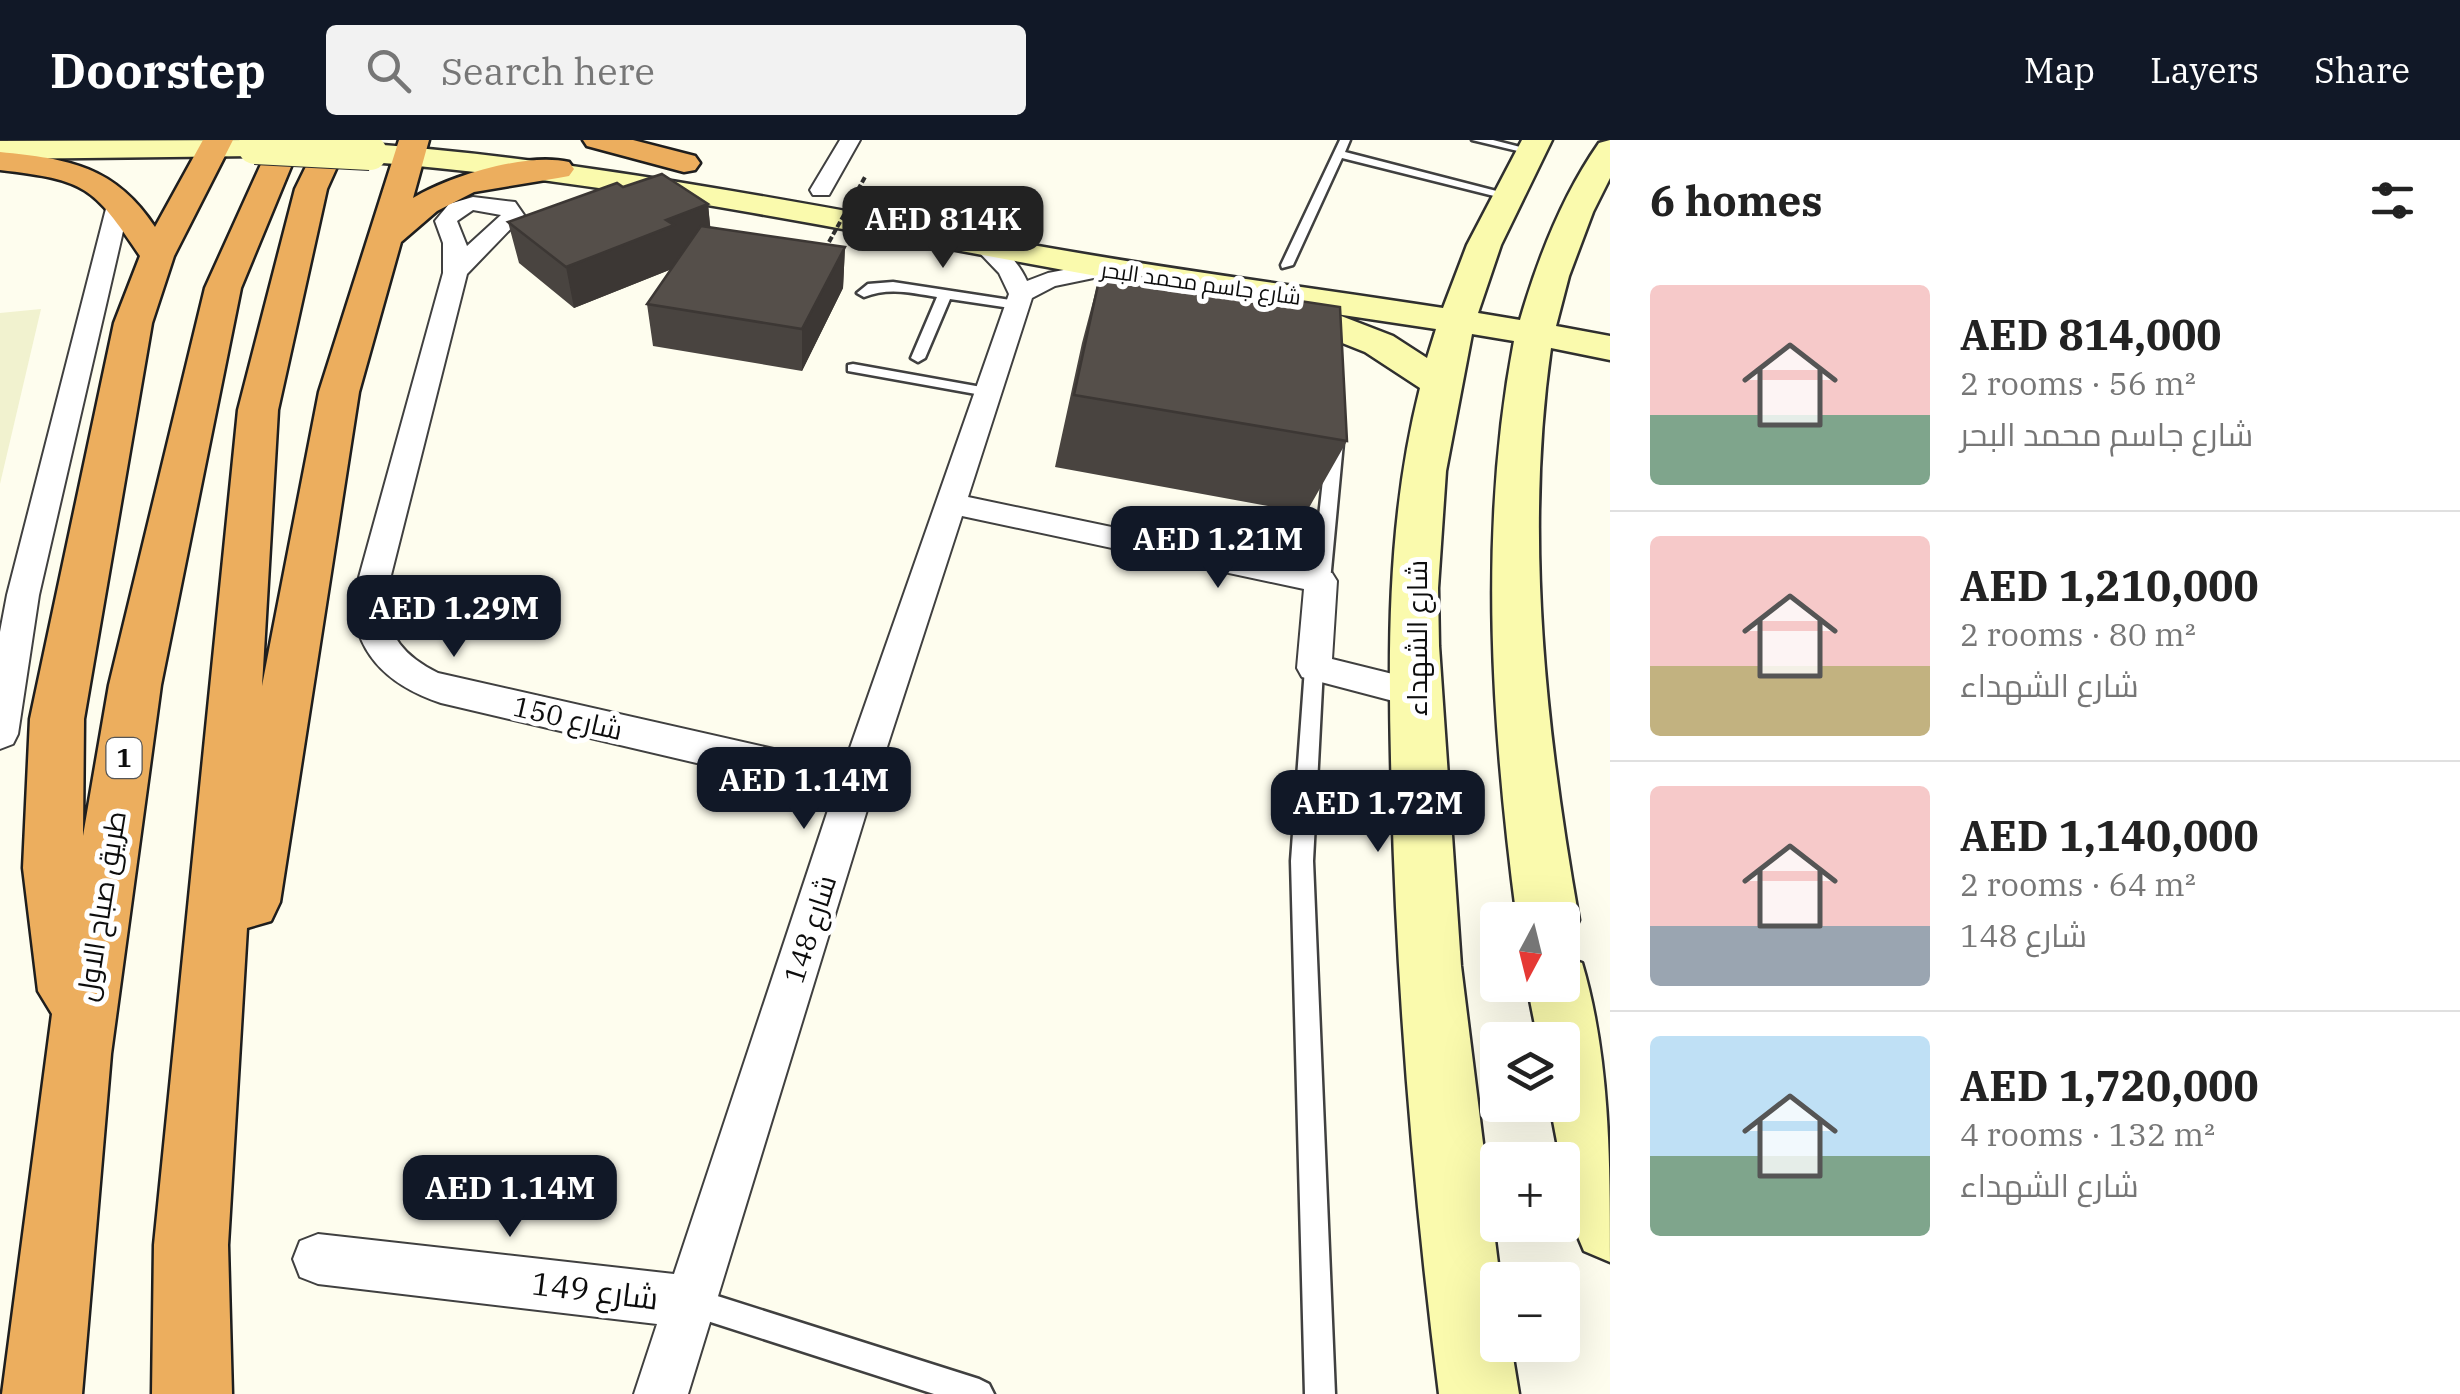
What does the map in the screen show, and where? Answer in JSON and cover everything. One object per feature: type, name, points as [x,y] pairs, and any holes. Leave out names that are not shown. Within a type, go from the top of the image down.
[{"type":"highway","points":[[598,140],[684,164]]},
{"type":"highway","points":[[78,1054],[54,868],[57,719],[133,323],[155,262],[216,143]]},
{"type":"highway","name":"طريق صباح الاول","points":[[42,1394],[78,1054],[135,685],[223,288],[271,144]]},
{"type":"highway","points":[[192,1394],[191,1245],[258,410],[312,189],[352,146]]},
{"type":"highway","points":[[191,1245],[339,392],[412,148]]},
{"type":"highway","points":[[0,161],[72,174],[106,188],[120,201],[155,262]]},
{"type":"highway","points":[[384,239],[419,206],[440,193],[501,176],[558,169]]},
{"type":"highway","points":[[97,303],[117,281],[155,262]]},
{"type":"main road","name":"شارع جاسم محمد البحر","points":[[521,140],[1073,230]]},
{"type":"main road","name":"شارع جاسم محمد البحر","points":[[0,150],[216,143],[412,148],[671,185],[1106,269],[1213,285],[1461,306]]},
{"type":"main road","points":[[1545,902],[1534,824],[1514,546],[1516,438],[1538,319],[1590,181],[1610,149]]},
{"type":"main road","points":[[1530,151],[1529,172],[1540,178],[1568,184],[1590,181]]},
{"type":"main road","name":"شارع الشهداء","points":[[1479,1394],[1453,1225],[1426,936],[1416,693],[1417,534],[1441,384],[1461,306],[1506,195],[1530,151]]},
{"type":"main road","name":"شارع جاسم محمد البحر","points":[[1248,258],[1461,306],[1538,319]]},
{"type":"main road","points":[[1213,285],[1378,344],[1441,384]]},
{"type":"main road","points":[[1538,319],[1610,320]]},
{"type":"main road","points":[[1538,319],[1610,348]]},
{"type":"main road","points":[[1564,1002],[1610,1224]]},
{"type":"street","points":[[821,190],[850,140]]},
{"type":"street","points":[[0,734],[22,595],[120,201]]},
{"type":"street","points":[[986,247],[1010,270],[1019,299],[1048,280],[1106,269]]},
{"type":"street","name":"شارع 150","points":[[456,272],[369,598],[372,631],[389,660],[420,682],[441,689],[856,784]]},
{"type":"street","name":"شارع 148","points":[[661,1394],[856,784],[1019,299]]},
{"type":"street","points":[[950,503],[1321,581],[1314,668],[1416,693]]},
{"type":"street","name":"شارع 149","points":[[318,1260],[692,1302]]},
{"type":"lane","points":[[1287,265],[1345,140]]},
{"type":"lane","points":[[1477,140],[1530,151]]},
{"type":"lane","points":[[1339,154],[1506,195]]},
{"type":"lane","points":[[864,293],[873,286],[893,286],[1019,299]]},
{"type":"lane","points":[[918,358],[945,294]]},
{"type":"lane","points":[[853,368],[988,392]]},
{"type":"lane","points":[[1321,581],[1336,428]]},
{"type":"lane","points":[[1314,668],[1302,861],[1320,1394]]},
{"type":"lane","points":[[692,1302],[979,1394]]},
{"type":"path","points":[[830,242],[866,177]]},
{"type":"green space","points":[[41,309],[0,484],[0,313]]},
{"type":"building","points":[[662,174],[708,204],[666,220],[674,225],[566,267],[508,222],[617,183],[623,187]]},
{"type":"building","points":[[701,226],[845,247],[802,329],[647,304]]},
{"type":"building","points":[[1101,271],[1340,307],[1347,441],[1074,395]]}]
